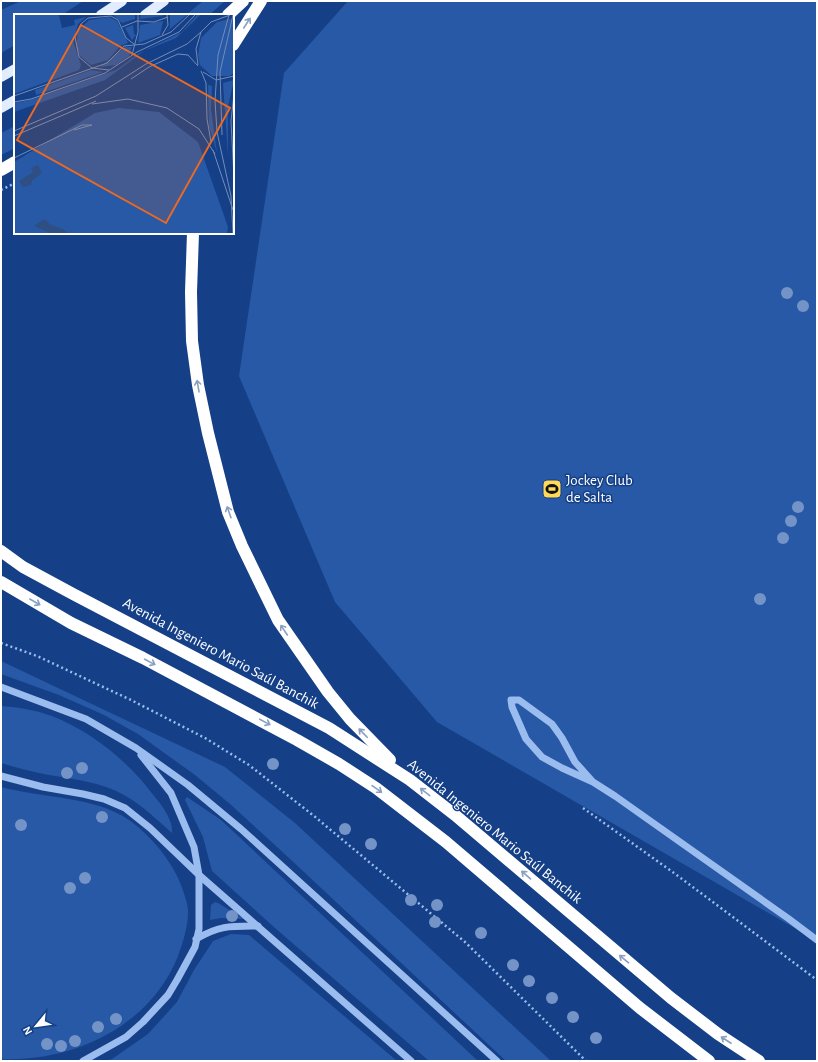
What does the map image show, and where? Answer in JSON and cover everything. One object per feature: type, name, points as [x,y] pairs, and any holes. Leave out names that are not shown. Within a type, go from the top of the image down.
[{"type":"highway","points":[[229,14],[243,1]]},
{"type":"highway","points":[[234,43],[262,1]]},
{"type":"highway","points":[[1,170],[14,163]]},
{"type":"highway","points":[[193,234],[191,292],[192,342],[198,385],[217,471],[228,512],[245,552],[275,614],[298,650],[328,692],[350,718],[410,780]]},
{"type":"highway","name":"Avenida Ingeniero Mario Saúl Banchik","points":[[1,551],[23,567],[73,594],[329,728],[410,780],[455,815],[671,998],[718,1034],[759,1061]]},
{"type":"highway","points":[[1,582],[71,623],[143,658],[297,740],[340,764],[376,788],[446,842],[640,1008],[709,1061]]},
{"type":"main road","points":[[102,14],[122,1]]},
{"type":"main road","points":[[146,14],[164,1]]},
{"type":"main road","points":[[1,77],[14,70]]},
{"type":"main road","points":[[1,108],[14,101]]},
{"type":"street","points":[[1,687],[86,719],[136,748],[188,785],[241,829],[497,1061]]},
{"type":"street","points":[[1,691],[12,691]]},
{"type":"street","points":[[593,782],[575,762],[562,738],[552,724],[519,700],[511,700],[512,707],[526,739],[542,756],[562,768],[593,782],[615,796],[770,905],[817,940]]},
{"type":"street","points":[[82,1061],[126,1037],[156,1009],[178,980],[194,947],[199,929],[200,875],[194,847],[171,793],[136,748]]},
{"type":"street","points":[[1,776],[29,784],[104,799],[125,808],[150,828],[200,875],[411,1061]]},
{"type":"street","points":[[196,938],[211,930],[223,927],[258,926]]},
{"type":"path","points":[[1,190],[14,184]]},
{"type":"path","points":[[1,643],[37,656],[131,700],[205,738],[249,765],[320,821],[465,942],[586,1061]]},
{"type":"path","points":[[583,808],[674,873],[817,980]]},
{"type":"shaded area","points":[[21,1],[83,1],[64,14],[14,14],[14,46],[1,53],[1,10]]},
{"type":"shaded area","points":[[203,1],[225,1],[210,14],[187,14]]},
{"type":"shaded area","name":"Jockey Club de Salta","points":[[348,1],[817,1],[817,941],[437,722],[335,602],[239,376],[284,73]]},
{"type":"shaded area","points":[[14,126],[14,148],[1,155],[1,133]]},
{"type":"shaded area","points":[[1,661],[225,767],[295,823],[551,1061],[506,1061],[289,858],[230,804],[195,775],[138,734],[104,715],[59,695],[1,674]]},
{"type":"shaded area","points":[[1,706],[26,709],[52,716],[81,730],[95,739],[121,760],[144,783],[167,814],[171,822],[172,833],[137,803],[106,787],[37,773],[1,763]]},
{"type":"shaded area","points":[[1,787],[100,806],[129,820],[148,836],[172,866],[178,877],[188,909],[186,929],[178,956],[166,980],[149,1002],[130,1020],[107,1034],[82,1046],[56,1054],[29,1058],[1,1059]]},
{"type":"shaded area","points":[[187,797],[221,820],[478,1061],[429,1061],[275,928],[212,871],[203,837],[185,800]]},
{"type":"shaded area","points":[[215,902],[244,919],[221,918],[210,920],[211,905]]},
{"type":"shaded area","points":[[231,934],[249,935],[397,1061],[107,1061],[148,1034],[177,1002],[194,970],[213,941]]},
{"type":"place","name":"Jockey Club de Salta","points":[[552,489]]}]
